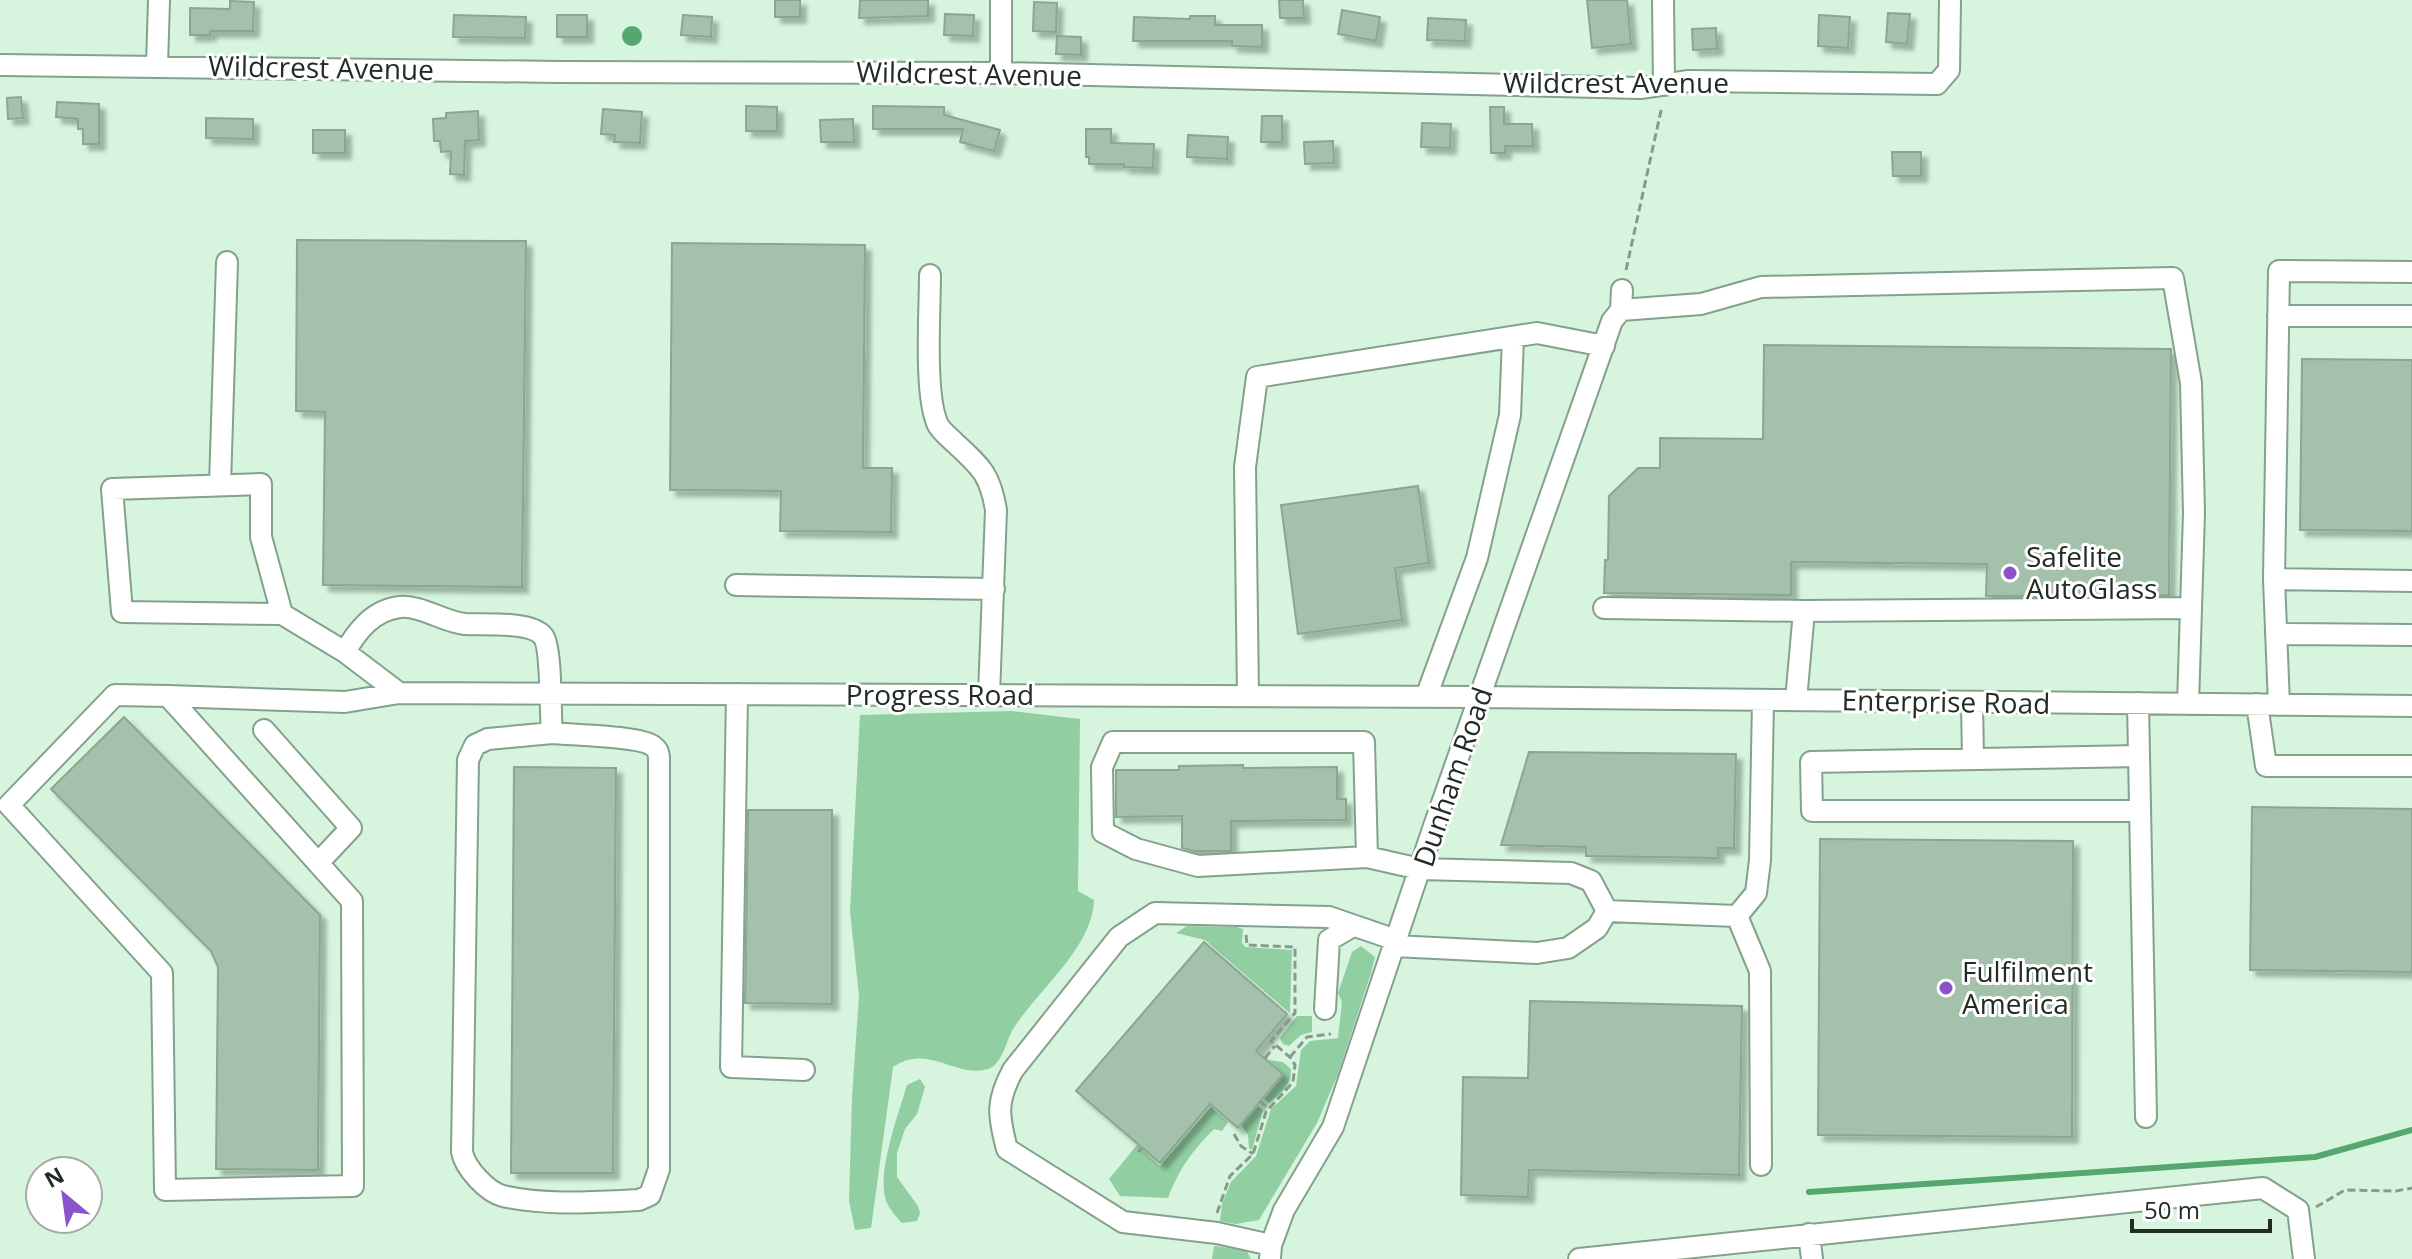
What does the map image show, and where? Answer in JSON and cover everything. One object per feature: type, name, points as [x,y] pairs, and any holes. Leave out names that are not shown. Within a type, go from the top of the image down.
[{"type":"street","points":[[157,66],[159,0]]},
{"type":"street","points":[[1001,0],[1001,73]]},
{"type":"street","points":[[1663,0],[1664,85]]},
{"type":"street","name":"Wildcrest Avenue","points":[[0,65],[559,72],[1001,73],[1640,88],[1689,81],[1937,84],[1949,70],[1950,0]]},
{"type":"street","points":[[220,485],[227,262]]},
{"type":"street","points":[[2279,705],[2274,579],[2279,271],[2412,272]]},
{"type":"street","points":[[930,275],[930,395],[939,428],[979,465],[991,484],[996,510],[989,695]]},
{"type":"street","points":[[1622,300],[1701,304],[1761,287],[2173,278],[2191,383],[2194,513],[2188,704]]},
{"type":"street","name":"Dunham Road","points":[[1270,1252],[1284,1210],[1333,1127],[1480,697],[1622,300]]},
{"type":"street","points":[[2278,316],[2412,316]]},
{"type":"street","points":[[1248,696],[1245,467],[1257,377],[1537,333],[1604,346]]},
{"type":"street","points":[[1426,697],[1477,558],[1510,415],[1513,337]]},
{"type":"street","points":[[282,614],[261,537],[261,484],[112,489],[122,612],[282,614],[345,652],[399,693]]},
{"type":"street","points":[[2274,579],[2412,581]]},
{"type":"street","points":[[736,585],[994,589]]},
{"type":"street","points":[[345,652],[359,628],[377,615],[401,607],[461,624],[531,627],[544,636],[548,650],[552,733]]},
{"type":"street","points":[[1604,608],[1804,611],[2191,608]]},
{"type":"street","points":[[1796,700],[1804,611]]},
{"type":"street","points":[[2276,634],[2412,635]]},
{"type":"street","name":"Progress Road","points":[[318,863],[352,901],[353,1186],[165,1190],[162,973],[9,805],[115,695],[345,702],[399,693],[1480,697]]},
{"type":"street","points":[[737,694],[731,1067],[804,1070]]},
{"type":"street","points":[[168,696],[318,863],[351,828],[264,730]]},
{"type":"street","name":"Enterprise Road","points":[[1480,697],[2412,706]]},
{"type":"street","points":[[1737,916],[1756,893],[1760,860],[1763,700]]},
{"type":"street","points":[[1972,702],[1973,759]]},
{"type":"street","points":[[2138,703],[2146,1117]]},
{"type":"street","points":[[2257,704],[2266,766],[2412,766]]},
{"type":"street","points":[[552,733],[635,740],[651,744],[659,757],[659,1169],[650,1195],[639,1200],[544,1201],[500,1195],[475,1175],[462,1152],[468,760],[475,745],[488,739],[552,733]]},
{"type":"street","points":[[1367,857],[1364,742],[1113,742],[1102,767],[1103,832],[1136,849],[1198,866],[1367,857],[1420,869],[1571,873],[1591,881],[1607,911]]},
{"type":"street","points":[[2139,756],[1811,762],[1812,811],[2140,811]]},
{"type":"street","points":[[1607,911],[1737,916]]},
{"type":"street","points":[[1270,1252],[1217,1233],[1123,1222],[1007,1149],[1000,1123],[999,1102],[1005,1085],[1013,1070],[1119,937],[1155,913],[1329,917],[1395,943],[1537,953],[1568,948],[1597,928],[1607,911]]},
{"type":"street","points":[[1737,916],[1760,971],[1761,1165]]},
{"type":"street","points":[[1325,1009],[1329,940],[1353,926]]},
{"type":"street","points":[[1579,1259],[2263,1188],[2298,1210],[2304,1259]]},
{"type":"street","points":[[1809,1234],[1812,1259]]},
{"type":"path","points":[[1622,300],[1664,85]]},
{"type":"path","points":[[1217,1233],[1218,1208],[1230,1176],[1253,1154],[1268,1108],[1293,1082],[1295,1065],[1271,1041],[1295,1013],[1295,947],[1247,945],[1247,930]]},
{"type":"path","points":[[1290,1057],[1307,1037],[1331,1034]]},
{"type":"path","points":[[1265,1058],[1276,1045]]},
{"type":"path","points":[[1260,1101],[1268,1108]]},
{"type":"path","points":[[1234,1134],[1241,1146],[1253,1154]]},
{"type":"path","points":[[1138,1152],[1142,1148]]},
{"type":"path","points":[[2299,1217],[2345,1190],[2396,1191],[2412,1188]]},
{"type":"shaded area","points":[[632,26],[639,29],[642,36],[639,43],[632,46],[625,43],[622,36],[625,29]]},
{"type":"shaded area","points":[[1012,711],[1080,719],[1078,891],[1094,900],[1091,917],[1075,951],[1013,1029],[993,1067],[964,1070],[919,1059],[893,1067],[871,1228],[855,1230],[849,1201],[859,996],[850,911],[860,715]]},
{"type":"shaded area","points":[[1187,926],[1237,927],[1243,929],[1242,943],[1245,947],[1292,950],[1290,1013],[1205,940],[1176,933]]},
{"type":"shaded area","points":[[1361,946],[1375,957],[1338,1074],[1317,1123],[1259,1220],[1236,1224],[1220,1221],[1222,1204],[1231,1182],[1256,1156],[1271,1109],[1296,1086],[1301,1050],[1310,1041],[1338,1038],[1342,1002],[1338,993],[1352,952]]},
{"type":"shaded area","points":[[1297,1016],[1312,1016],[1312,1032],[1301,1035],[1289,1046],[1283,1044],[1280,1038]]},
{"type":"shaded area","points":[[1269,1060],[1283,1062],[1291,1069],[1285,1089],[1269,1103],[1264,1099],[1284,1074]]},
{"type":"shaded area","points":[[920,1079],[925,1087],[917,1114],[905,1129],[897,1153],[897,1177],[920,1213],[917,1221],[902,1223],[886,1201],[884,1171],[907,1085]]},
{"type":"shaded area","points":[[1258,1106],[1263,1110],[1252,1150],[1241,1125]]},
{"type":"shaded area","points":[[1211,1107],[1228,1122],[1222,1131],[1214,1129],[1193,1153],[1168,1198],[1120,1196],[1109,1179],[1137,1145],[1160,1166]]},
{"type":"shaded area","points":[[1214,1246],[1246,1250],[1251,1259],[1212,1259]]},
{"type":"building","points":[[775,0],[800,0],[800,17],[775,17]]},
{"type":"building","points":[[860,0],[928,0],[928,16],[859,18]]},
{"type":"building","points":[[1279,0],[1303,0],[1304,18],[1280,18]]},
{"type":"building","points":[[1587,0],[1627,0],[1631,44],[1592,48]]},
{"type":"building","points":[[230,1],[254,2],[253,31],[210,31],[210,35],[190,35],[190,8],[230,9]]},
{"type":"building","points":[[1034,2],[1057,3],[1056,32],[1033,31]]},
{"type":"building","points":[[1342,10],[1380,17],[1376,41],[1338,34]]},
{"type":"building","points":[[1888,13],[1910,14],[1907,44],[1886,42]]},
{"type":"building","points":[[945,14],[974,15],[973,36],[944,35]]},
{"type":"building","points":[[454,15],[526,17],[525,38],[453,37]]},
{"type":"building","points":[[557,15],[587,15],[587,37],[557,37]]},
{"type":"building","points":[[683,15],[712,17],[711,37],[681,35]]},
{"type":"building","points":[[1819,15],[1850,17],[1848,48],[1818,46]]},
{"type":"building","points":[[1190,16],[1215,16],[1215,25],[1262,25],[1262,47],[1232,46],[1232,41],[1133,41],[1134,17],[1190,19]]},
{"type":"building","points":[[1428,18],[1466,20],[1465,41],[1427,40]]},
{"type":"building","points":[[1716,28],[1717,49],[1693,50],[1692,29]]},
{"type":"building","points":[[1057,36],[1081,37],[1081,55],[1056,54]]},
{"type":"building","points":[[21,97],[23,118],[8,119],[7,98]]},
{"type":"building","points":[[57,102],[99,104],[99,144],[83,144],[83,129],[78,129],[78,119],[56,117]]},
{"type":"building","points":[[746,106],[777,107],[777,131],[746,131]]},
{"type":"building","points":[[873,106],[944,107],[944,115],[1000,130],[994,151],[960,142],[963,129],[873,129]]},
{"type":"building","points":[[1490,107],[1504,107],[1504,124],[1532,124],[1533,146],[1505,146],[1505,153],[1491,153]]},
{"type":"building","points":[[603,109],[642,112],[640,143],[614,142],[615,135],[601,134]]},
{"type":"building","points":[[478,111],[479,140],[465,141],[464,175],[450,174],[451,151],[441,152],[440,141],[434,141],[433,119],[446,118],[446,113]]},
{"type":"building","points":[[1262,116],[1282,116],[1282,142],[1261,142]]},
{"type":"building","points":[[206,118],[253,119],[253,139],[206,138]]},
{"type":"building","points":[[853,119],[854,142],[821,142],[820,120]]},
{"type":"building","points":[[1422,123],[1451,124],[1450,148],[1421,147]]},
{"type":"building","points":[[1086,129],[1111,129],[1111,143],[1154,144],[1153,168],[1089,164]]},
{"type":"building","points":[[313,130],[345,130],[345,153],[313,153]]},
{"type":"building","points":[[1188,135],[1228,137],[1227,159],[1187,157]]},
{"type":"building","points":[[1333,141],[1334,163],[1305,164],[1304,142]]},
{"type":"building","points":[[1892,152],[1921,152],[1921,176],[1893,176]]},
{"type":"building","points":[[297,240],[526,241],[522,587],[323,585],[325,412],[296,411]]},
{"type":"building","points":[[672,243],[865,245],[863,468],[892,468],[891,532],[780,531],[781,491],[670,490]]},
{"type":"building","points":[[1764,345],[2171,349],[2169,595],[1986,596],[1987,564],[1791,562],[1791,595],[1604,593],[1609,496],[1638,468],[1660,468],[1660,438],[1763,439]]},
{"type":"building","points":[[2302,359],[2412,360],[2412,531],[2300,530]]},
{"type":"building","points":[[1418,486],[1429,563],[1395,568],[1402,620],[1298,634],[1281,505]]},
{"type":"building","points":[[124,717],[320,915],[318,1170],[216,1169],[218,967],[211,951],[51,789]]},
{"type":"building","points":[[1529,752],[1736,754],[1734,848],[1718,848],[1718,858],[1586,856],[1586,847],[1501,845]]},
{"type":"building","points":[[1243,765],[1243,768],[1337,767],[1337,799],[1346,799],[1346,820],[1231,821],[1231,851],[1194,851],[1182,848],[1182,816],[1116,817],[1116,770],[1179,770],[1179,766]]},
{"type":"building","points":[[514,767],[616,768],[613,1173],[511,1173]]},
{"type":"building","points":[[2252,807],[2412,809],[2412,972],[2250,970]]},
{"type":"building","points":[[748,810],[832,810],[832,1004],[745,1003]]},
{"type":"building","name":"Fulfilment America","points":[[1820,839],[2073,841],[2072,1137],[1818,1135]]},
{"type":"building","points":[[1204,942],[1287,1014],[1256,1051],[1283,1074],[1238,1128],[1210,1104],[1160,1163],[1076,1091]]},
{"type":"building","points":[[1530,1001],[1742,1006],[1739,1175],[1529,1170],[1528,1197],[1461,1195],[1463,1077],[1528,1078]]},
{"type":"waterway","points":[[1809,1192],[2315,1157],[2412,1130]]},
{"type":"place","name":"Safelite AutoGlass","points":[[2010,573]]},
{"type":"place","name":"Fulfilment America","points":[[1946,988]]}]
